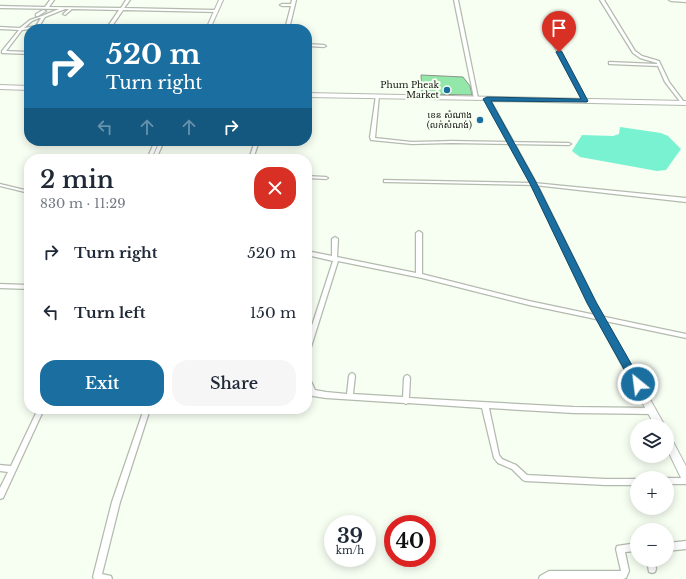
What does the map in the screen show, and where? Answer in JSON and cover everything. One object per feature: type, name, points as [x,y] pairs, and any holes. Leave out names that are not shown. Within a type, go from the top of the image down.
[{"type":"street","points":[[39,24],[45,17],[44,12],[46,7],[52,0]]},
{"type":"street","points":[[111,24],[128,0]]},
{"type":"street","points":[[210,24],[221,0]]},
{"type":"street","points":[[288,24],[294,0]]},
{"type":"street","points":[[456,0],[476,98]]},
{"type":"street","points":[[602,0],[634,52],[641,57],[656,61],[667,82],[685,103]]},
{"type":"street","points":[[670,0],[686,1]]},
{"type":"street","points":[[282,5],[293,5]]},
{"type":"street","points":[[0,7],[65,7],[216,11]]},
{"type":"street","points":[[1,53],[24,24],[33,19],[45,17],[65,7]]},
{"type":"street","points":[[65,14],[73,8]]},
{"type":"street","points":[[37,16],[44,12]]},
{"type":"street","points":[[0,28],[24,29]]},
{"type":"street","points":[[553,40],[585,101]]},
{"type":"street","points":[[312,45],[324,46]]},
{"type":"street","points":[[1,53],[24,53]]},
{"type":"street","points":[[610,63],[658,65]]},
{"type":"street","points":[[0,87],[24,88]]},
{"type":"street","points":[[312,94],[685,103]]},
{"type":"street","points":[[377,96],[373,139],[420,143],[512,142],[569,144]]},
{"type":"street","points":[[487,99],[512,142],[601,318],[656,419]]},
{"type":"street","points":[[312,177],[326,178]]},
{"type":"street","points":[[386,181],[534,184],[686,200]]},
{"type":"street","points":[[0,185],[24,191]]},
{"type":"street","points":[[419,233],[419,276]]},
{"type":"street","points":[[312,334],[335,259],[335,239]]},
{"type":"street","points":[[312,253],[419,276],[529,303],[686,336]]},
{"type":"street","points":[[0,286],[24,287]]},
{"type":"street","points":[[350,397],[352,376]]},
{"type":"street","points":[[406,401],[407,378]]},
{"type":"street","points":[[312,392],[350,397],[406,401],[573,410],[652,411]]},
{"type":"street","points":[[485,405],[496,456],[500,461],[514,467],[525,478],[630,482]]},
{"type":"street","points":[[0,496],[7,468],[38,414]]},
{"type":"street","points":[[108,579],[97,577],[100,560],[116,502],[145,414]]},
{"type":"street","points":[[674,453],[686,476]]},
{"type":"street","points":[[674,481],[686,481]]},
{"type":"street","points":[[674,546],[686,545]]},
{"type":"street","points":[[543,579],[549,575],[623,575],[625,571],[620,549],[630,548]]},
{"type":"shaded area","points":[[620,127],[661,133],[668,136],[681,149],[666,170],[657,171],[580,157],[572,151],[582,135],[613,136],[619,134]]},
{"type":"building","name":"Phum Pheak Market","points":[[421,75],[463,77],[470,86],[472,95],[422,94]]},
{"type":"place","name":"Phum Pheak Market","points":[[447,90]]},
{"type":"place","name":"ខេន សំណាង (លក់សំណង់)","points":[[480,120]]},
{"type":"route","points":[[559,52],[585,101],[487,99],[534,184],[592,303],[638,384]]}]
